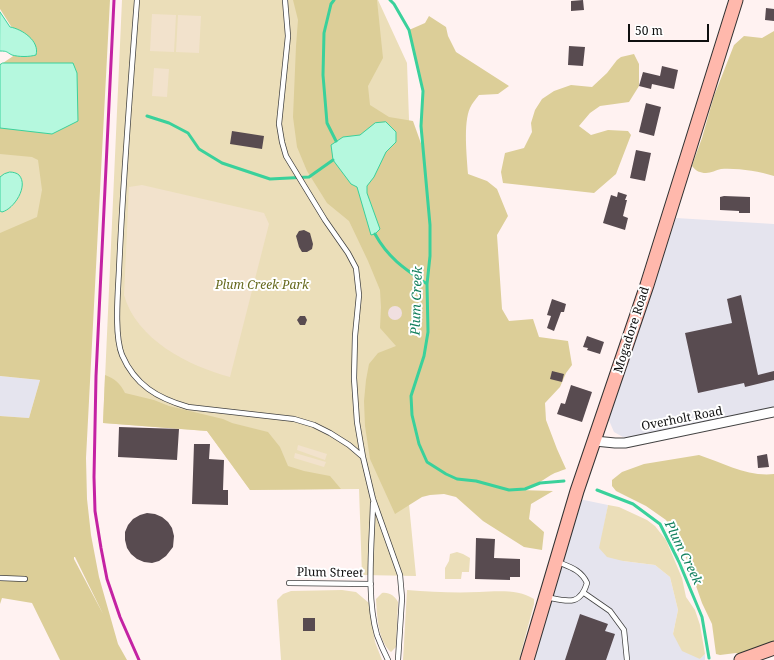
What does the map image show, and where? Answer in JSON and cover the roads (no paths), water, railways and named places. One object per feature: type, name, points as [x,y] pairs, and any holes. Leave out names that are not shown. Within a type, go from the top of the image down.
[{"type":"street","name":"Mogadore Road","points":[[527,660],[577,491],[647,285],[736,0]]},
{"type":"street","name":"Overholt Road","points":[[595,441],[626,443],[774,412]]},
{"type":"street","points":[[741,660],[774,648]]},
{"type":"lane","points":[[137,0],[121,208],[118,343],[122,354],[136,378],[145,387],[158,396],[172,402],[188,407],[294,419],[314,425],[330,433],[349,444],[363,456]]},
{"type":"lane","points":[[285,0],[288,36],[279,124],[282,142],[286,156],[356,268],[359,295],[355,336],[354,378],[357,422],[373,499],[400,575],[402,598],[398,660]]},
{"type":"lane","points":[[373,499],[371,584],[377,633],[388,660]]},
{"type":"lane","points":[[546,597],[566,601],[576,599],[584,593],[587,583],[583,575],[575,569],[556,561]]},
{"type":"lane","points":[[0,578],[25,579]]},
{"type":"lane","name":"Plum Street","points":[[289,583],[371,584]]},
{"type":"lane","points":[[584,593],[610,611],[624,630],[627,660]]},
{"type":"waterway","points":[[334,0],[331,4],[324,33],[323,75],[327,123],[336,141]]},
{"type":"waterway","name":"Plum Creek","points":[[390,0],[394,4],[409,30],[423,91],[421,126],[430,225],[430,256],[427,284],[428,332],[424,356],[411,396],[412,415],[419,444],[427,462],[457,479],[476,481],[509,490],[525,489],[540,483],[564,481]]},
{"type":"waterway","points":[[147,116],[169,123],[188,133],[199,149],[222,163],[270,179],[309,177],[333,160]]},
{"type":"waterway","points":[[375,234],[391,256],[404,268],[427,284]]},
{"type":"waterway","name":"Plum Creek","points":[[597,490],[633,504],[660,524],[679,562],[702,617],[709,658]]},
{"type":"railway","points":[[114,0],[96,376],[94,477],[95,511],[107,579],[120,617],[139,660]]},
{"type":"park label","name":"Plum Creek Park","points":[[262,286]]}]
